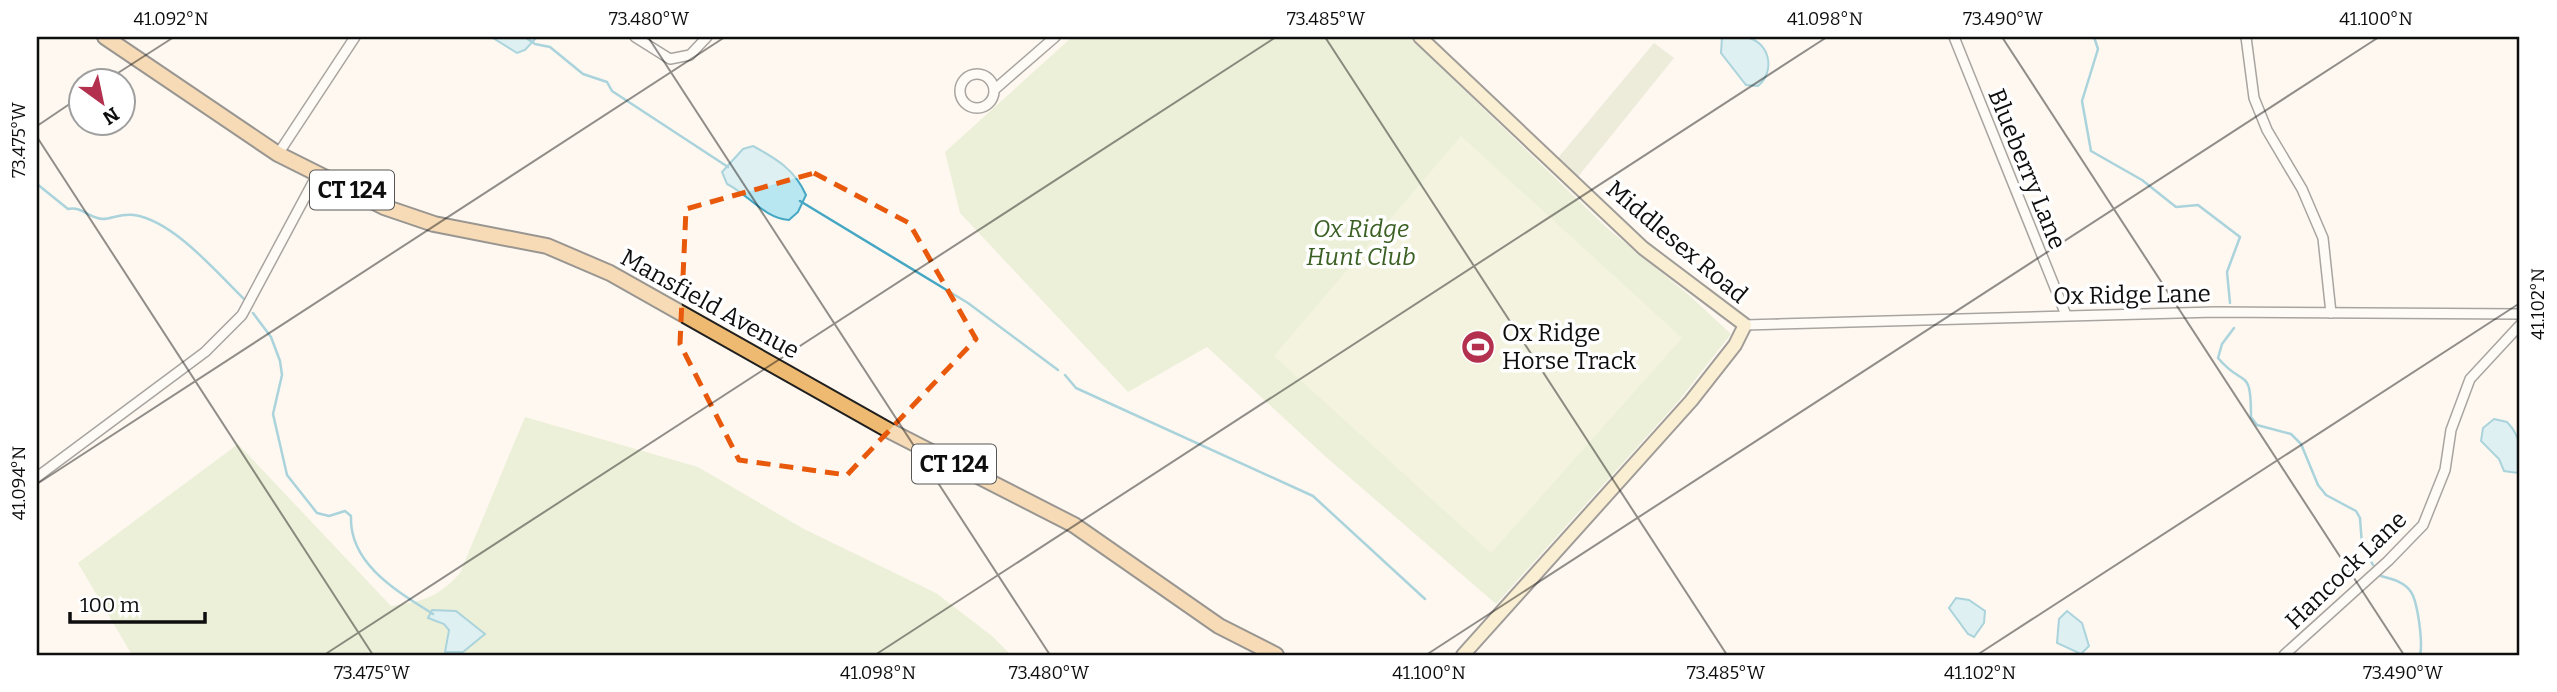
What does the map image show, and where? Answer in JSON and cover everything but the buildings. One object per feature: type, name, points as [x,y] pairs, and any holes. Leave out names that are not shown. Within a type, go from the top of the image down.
[{"type":"main road","name":"Mansfield Avenue","points":[[105,37],[278,153],[384,207],[434,224],[547,246],[610,273],[890,430],[1074,525],[1219,626],[1276,655]]},
{"type":"main road","name":"Middlesex Road","points":[[1420,37],[1643,248],[1745,325],[1735,345],[1691,401],[1463,655]]},
{"type":"street","points":[[278,153],[355,37]]},
{"type":"street","points":[[635,37],[670,59],[690,55],[707,37]]},
{"type":"street","points":[[994,90],[1055,37]]},
{"type":"street","name":"Blueberry Lane","points":[[1954,37],[2066,315]]},
{"type":"street","points":[[2246,37],[2254,98],[2267,130],[2302,189],[2323,238],[2331,313]]},
{"type":"street","points":[[37,477],[205,352],[242,315],[318,173]]},
{"type":"street","name":"Ox Ridge Lane","points":[[1745,325],[2066,315],[2520,314]]},
{"type":"street","name":"Hancock Lane","points":[[2284,655],[2388,561],[2423,525],[2433,507],[2445,470],[2451,430],[2470,379],[2520,325]]},
{"type":"highlighted area","points":[[814,173],[909,223],[976,339],[847,475],[739,460],[680,344],[686,209]]},
{"type":"green space","name":"Ox Ridge Hunt Club","points":[[1072,37],[1409,37],[1607,228],[1690,296],[1731,334],[1677,403],[1496,604],[1326,457],[1207,347],[1128,392],[960,213],[945,152]]},
{"type":"green space","points":[[1654,43],[1674,58],[1577,178],[1557,159]]},
{"type":"green space","name":"Ox Ridge Horse Track","points":[[1461,136],[1682,338],[1491,553],[1274,356]]},
{"type":"green space","points":[[525,417],[698,467],[804,529],[936,593],[992,636],[1011,655],[132,655],[78,563],[238,444],[391,606],[421,600],[437,593],[460,573]]},
{"type":"water","points":[[537,37],[525,50],[517,53],[493,38]]},
{"type":"water","points":[[1722,37],[1745,37],[1760,44],[1765,50],[1768,57],[1767,73],[1758,86],[1746,85],[1721,53]]},
{"type":"water","points":[[753,146],[784,166],[802,186],[806,195],[798,212],[789,220],[764,211],[727,184],[722,172],[743,149]]},
{"type":"water","points":[[2494,419],[2507,422],[2515,433],[2521,453],[2518,473],[2504,471],[2499,459],[2481,441],[2483,428]]},
{"type":"water","points":[[1956,598],[1969,600],[1985,611],[1984,623],[1974,637],[1968,634],[1949,608]]},
{"type":"water","points":[[432,610],[456,611],[485,634],[463,652],[445,652],[449,630],[444,624],[428,618]]},
{"type":"water","points":[[2067,611],[2082,623],[2089,646],[2081,654],[2057,643],[2059,619]]},
{"type":"waterway","points":[[525,37],[535,44],[550,47],[583,74],[607,82],[612,91],[728,167]]},
{"type":"waterway","points":[[2094,37],[2098,49],[2082,101],[2091,151],[2142,180],[2176,207],[2198,205],[2240,237],[2227,272],[2230,303]]},
{"type":"waterway","points":[[37,184],[68,209],[78,209],[103,219],[134,215],[164,227],[194,249],[244,299]]},
{"type":"waterway","points":[[800,201],[968,303],[1058,370]]},
{"type":"waterway","points":[[253,313],[271,337],[280,361],[282,375],[273,414],[287,475],[317,513],[329,516],[345,511],[351,516],[352,533],[367,562],[391,586],[433,614]]},
{"type":"waterway","points":[[2234,328],[2222,344],[2218,358],[2247,384],[2250,390],[2251,417],[2257,425],[2291,434],[2301,444],[2318,485],[2326,495],[2356,511],[2360,518],[2362,545],[2373,565]]},
{"type":"waterway","points":[[1065,375],[1076,388],[1313,496],[1425,599]]},
{"type":"waterway","points":[[2381,576],[2402,583],[2411,592],[2419,623],[2420,655]]},
{"type":"place","name":"Ox Ridge Horse Track","points":[[1478,347]]}]
